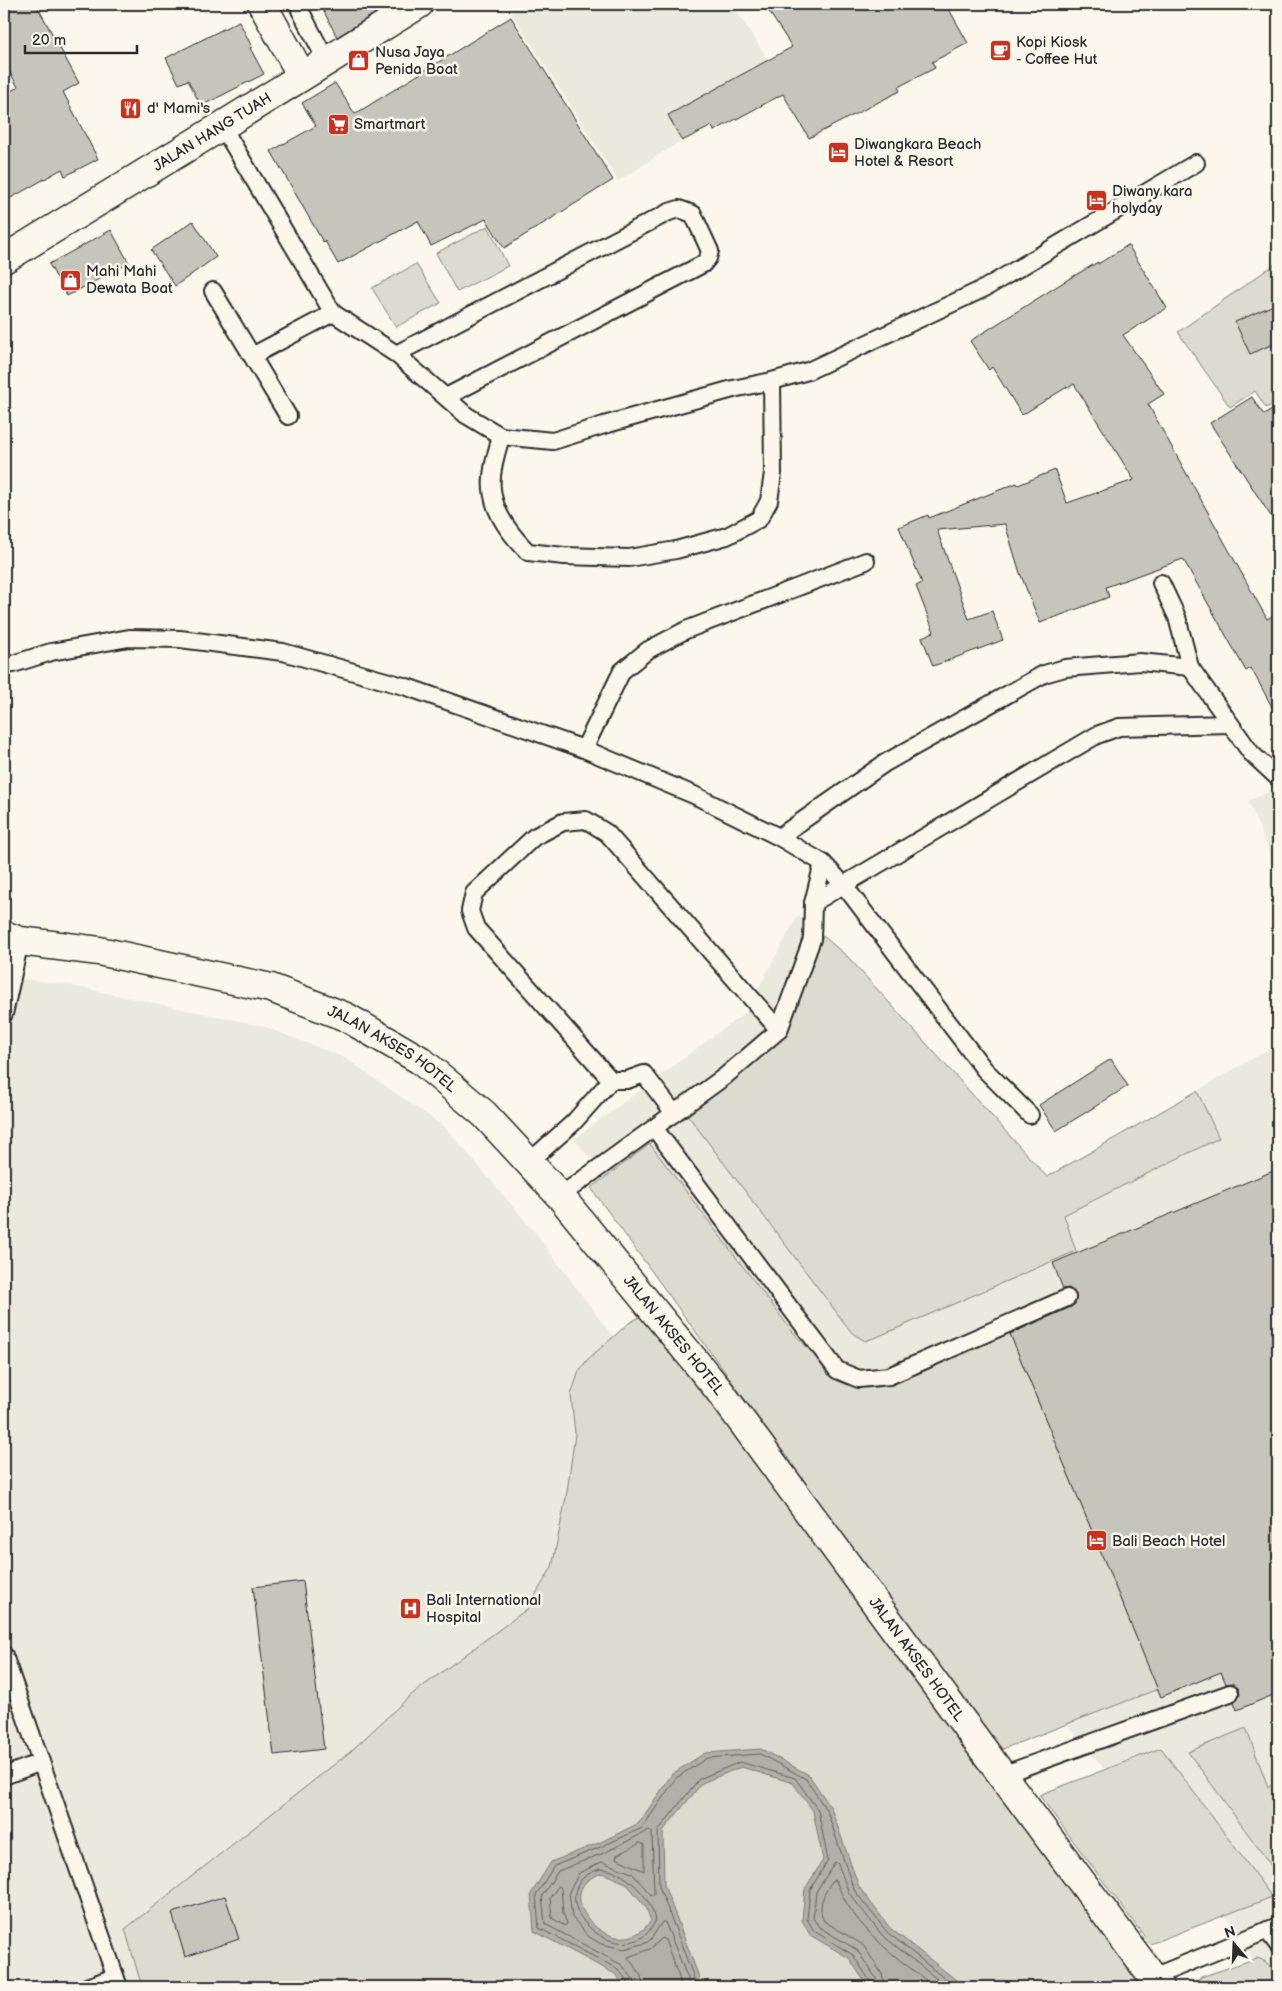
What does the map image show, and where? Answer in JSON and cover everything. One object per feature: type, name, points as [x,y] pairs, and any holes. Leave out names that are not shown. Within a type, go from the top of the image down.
[{"type":"street","points":[[262,4],[302,76]]},
{"type":"street","name":"JALAN HANG TUAH","points":[[4,259],[418,4]]},
{"type":"street","name":"JALAN AKSES HOTEL","points":[[8,935],[100,951],[271,988],[346,1017],[420,1060],[484,1114],[560,1196],[718,1389],[1157,1982]]},
{"type":"lane","points":[[299,4],[300,10],[326,60]]},
{"type":"lane","points":[[222,126],[334,313],[396,354],[466,415],[501,436],[553,441],[733,389],[808,372],[985,288],[1196,163]]},
{"type":"lane","points":[[396,354],[669,212],[679,209],[693,214],[710,251],[708,258],[703,264],[446,398]]},
{"type":"lane","points":[[213,291],[288,416]]},
{"type":"lane","points":[[252,356],[334,313]]},
{"type":"lane","points":[[501,436],[494,466],[492,489],[498,510],[512,536],[528,552],[564,556],[629,558],[676,550],[727,536],[759,519],[769,501],[773,473],[772,381]]},
{"type":"lane","points":[[584,749],[622,671],[648,650],[686,630],[866,561]]},
{"type":"lane","points":[[1161,583],[1177,617],[1190,667],[1251,753],[1278,778]]},
{"type":"lane","points":[[4,665],[51,652],[129,638],[180,639],[283,652],[407,687],[584,749],[694,796],[779,837],[823,863],[843,884],[984,1069],[1030,1115]]},
{"type":"lane","points":[[779,837],[885,763],[1044,674],[1064,668],[1140,662],[1190,667]]},
{"type":"lane","points":[[813,903],[1097,736],[1119,727],[1229,724]]},
{"type":"lane","points":[[611,1080],[476,928],[470,911],[474,893],[534,837],[563,822],[586,820],[607,833],[779,1030]]},
{"type":"lane","points":[[560,1196],[655,1129],[724,1076],[779,1030],[812,939],[813,903],[823,863]]},
{"type":"lane","points":[[4,1014],[8,935]]},
{"type":"lane","points":[[529,1162],[572,1123],[611,1080],[627,1080],[644,1074],[674,1113]]},
{"type":"lane","points":[[655,1129],[837,1370],[859,1378],[889,1376],[1067,1298]]},
{"type":"lane","points":[[4,1655],[117,1982],[87,1987]]},
{"type":"lane","points":[[1002,1775],[1230,1694]]},
{"type":"lane","points":[[4,1776],[41,1762]]},
{"type":"lane","points":[[1157,1982],[1272,1928],[1278,1945]]},
{"type":"shaded area","points":[[506,4],[732,4],[780,78],[618,181]]},
{"type":"shaded area","points":[[488,226],[508,266],[457,292],[436,253]]},
{"type":"shaded area","points":[[1278,262],[1278,401],[1266,408],[1255,391],[1230,407],[1178,332]]},
{"type":"shaded area","points":[[416,264],[441,303],[396,327],[372,288]]},
{"type":"shaded area","points":[[1278,788],[1278,873],[1248,801]]},
{"type":"shaded area","name":"Bali Beach Hotel","points":[[798,915],[848,957],[1047,1177],[1278,1044],[1278,1987],[1271,1987],[1219,1905],[574,1139],[745,1013]]},
{"type":"shaded area","points":[[823,936],[848,957],[1047,1177],[1197,1091],[1219,1138],[1064,1215],[1076,1251],[865,1341],[852,1333],[683,1109],[782,1031]]},
{"type":"shaded area","name":"Bali International Hospital","points":[[4,976],[68,985],[263,1026],[345,1058],[446,1128],[534,1231],[1098,1987],[4,1987]]},
{"type":"shaded area","points":[[650,1144],[792,1331],[828,1370],[846,1380],[1009,1331],[1158,1689],[1000,1750],[591,1188]]},
{"type":"shaded area","points":[[645,1314],[1150,1987],[142,1987],[125,1929],[350,1752],[411,1695],[527,1609],[552,1567],[567,1492],[575,1434],[571,1395],[579,1371],[587,1360],[629,1323]]},
{"type":"shaded area","points":[[1246,1728],[1268,1787],[1278,1783],[1278,1875],[1188,1752]]},
{"type":"shaded area","points":[[1161,1748],[1272,1897],[1150,1944],[1039,1795]]},
{"type":"shaded area","points":[[1257,1958],[1266,1962],[1272,1969],[1277,1978],[1278,1987],[1194,1987],[1201,1977]]},
{"type":"water","points":[[761,1749],[809,1775],[831,1808],[859,1887],[890,1928],[955,1979],[961,1987],[866,1987],[866,1984],[849,1958],[810,1935],[802,1920],[805,1889],[823,1860],[813,1811],[793,1783],[741,1767],[702,1783],[663,1831],[664,1885],[699,1977],[699,1987],[626,1987],[615,1974],[534,1931],[531,1894],[551,1862],[601,1842],[639,1823],[672,1774],[705,1753]],"holes":[[[602,1873],[626,1883],[646,1907],[651,1921],[637,1933],[623,1937],[608,1935],[596,1927],[586,1916],[580,1903],[581,1891],[588,1880]]]},
{"type":"building","points":[[4,4],[36,4],[79,83],[63,92],[98,159],[65,176],[62,169],[4,202],[4,95],[18,87],[4,61]]},
{"type":"building","points":[[320,4],[390,4],[337,37]]},
{"type":"building","points":[[764,4],[946,4],[968,43],[932,62],[935,68],[898,87],[900,91],[809,138],[783,94],[714,131],[712,126],[682,141],[668,115],[792,47]]},
{"type":"building","points":[[511,17],[613,180],[504,248],[486,219],[431,246],[418,221],[338,264],[325,241],[323,242],[271,151],[316,126],[302,103],[335,83],[355,114]]},
{"type":"building","points":[[239,21],[252,47],[250,48],[264,74],[201,106],[188,80],[179,84],[166,58]]},
{"type":"building","points":[[193,221],[216,257],[175,286],[151,250]]},
{"type":"building","points":[[111,230],[129,263],[67,296],[49,264]]},
{"type":"building","points":[[1128,245],[1167,308],[1123,335],[1164,394],[1148,404],[1267,619],[1278,613],[1278,718],[1251,668],[1246,671],[1183,559],[1106,587],[1109,597],[1040,623],[1020,573],[1005,524],[937,530],[969,619],[992,611],[1003,640],[933,666],[922,637],[934,632],[916,586],[922,583],[899,527],[928,515],[929,518],[1055,470],[1067,503],[1134,480],[1074,384],[1022,415],[992,367],[989,370],[970,341],[1067,280],[1098,262],[1098,264]]},
{"type":"building","points":[[1278,303],[1278,342],[1250,354],[1235,322]]},
{"type":"building","points":[[1252,397],[1264,415],[1278,406],[1278,527],[1210,423]]},
{"type":"building","points":[[1111,1059],[1128,1086],[1056,1131],[1039,1105]]},
{"type":"building","points":[[1278,1169],[1278,1693],[1237,1710],[1234,1702],[1240,1695],[1239,1689],[1232,1683],[1226,1684],[1221,1672],[1161,1697],[1010,1334],[1075,1304],[1076,1294],[1069,1288],[1063,1289],[1053,1263]]},
{"type":"building","points":[[303,1581],[324,1749],[274,1755],[253,1587]]},
{"type":"building","points":[[225,1896],[239,1939],[185,1957],[172,1913]]},
{"type":"place","name":"Kopi Kiosk - Coffee Hut","points":[[1000,51]]},
{"type":"place","name":"Nusa Jaya Penida Boat","points":[[359,61]]},
{"type":"place","name":"d' Mami's","points":[[131,108]]},
{"type":"place","name":"Smartmart","points":[[338,124]]},
{"type":"place","name":"Diwangkara Beach Hotel & Resort","points":[[838,153]]},
{"type":"place","name":"Diwany kara holyday","points":[[1096,200]]},
{"type":"place","name":"Mahi Mahi Dewata Boat","points":[[70,280]]},
{"type":"place","name":"Bali Beach Hotel","points":[[1096,1541]]},
{"type":"place","name":"Bali International Hospital","points":[[410,1609]]}]
